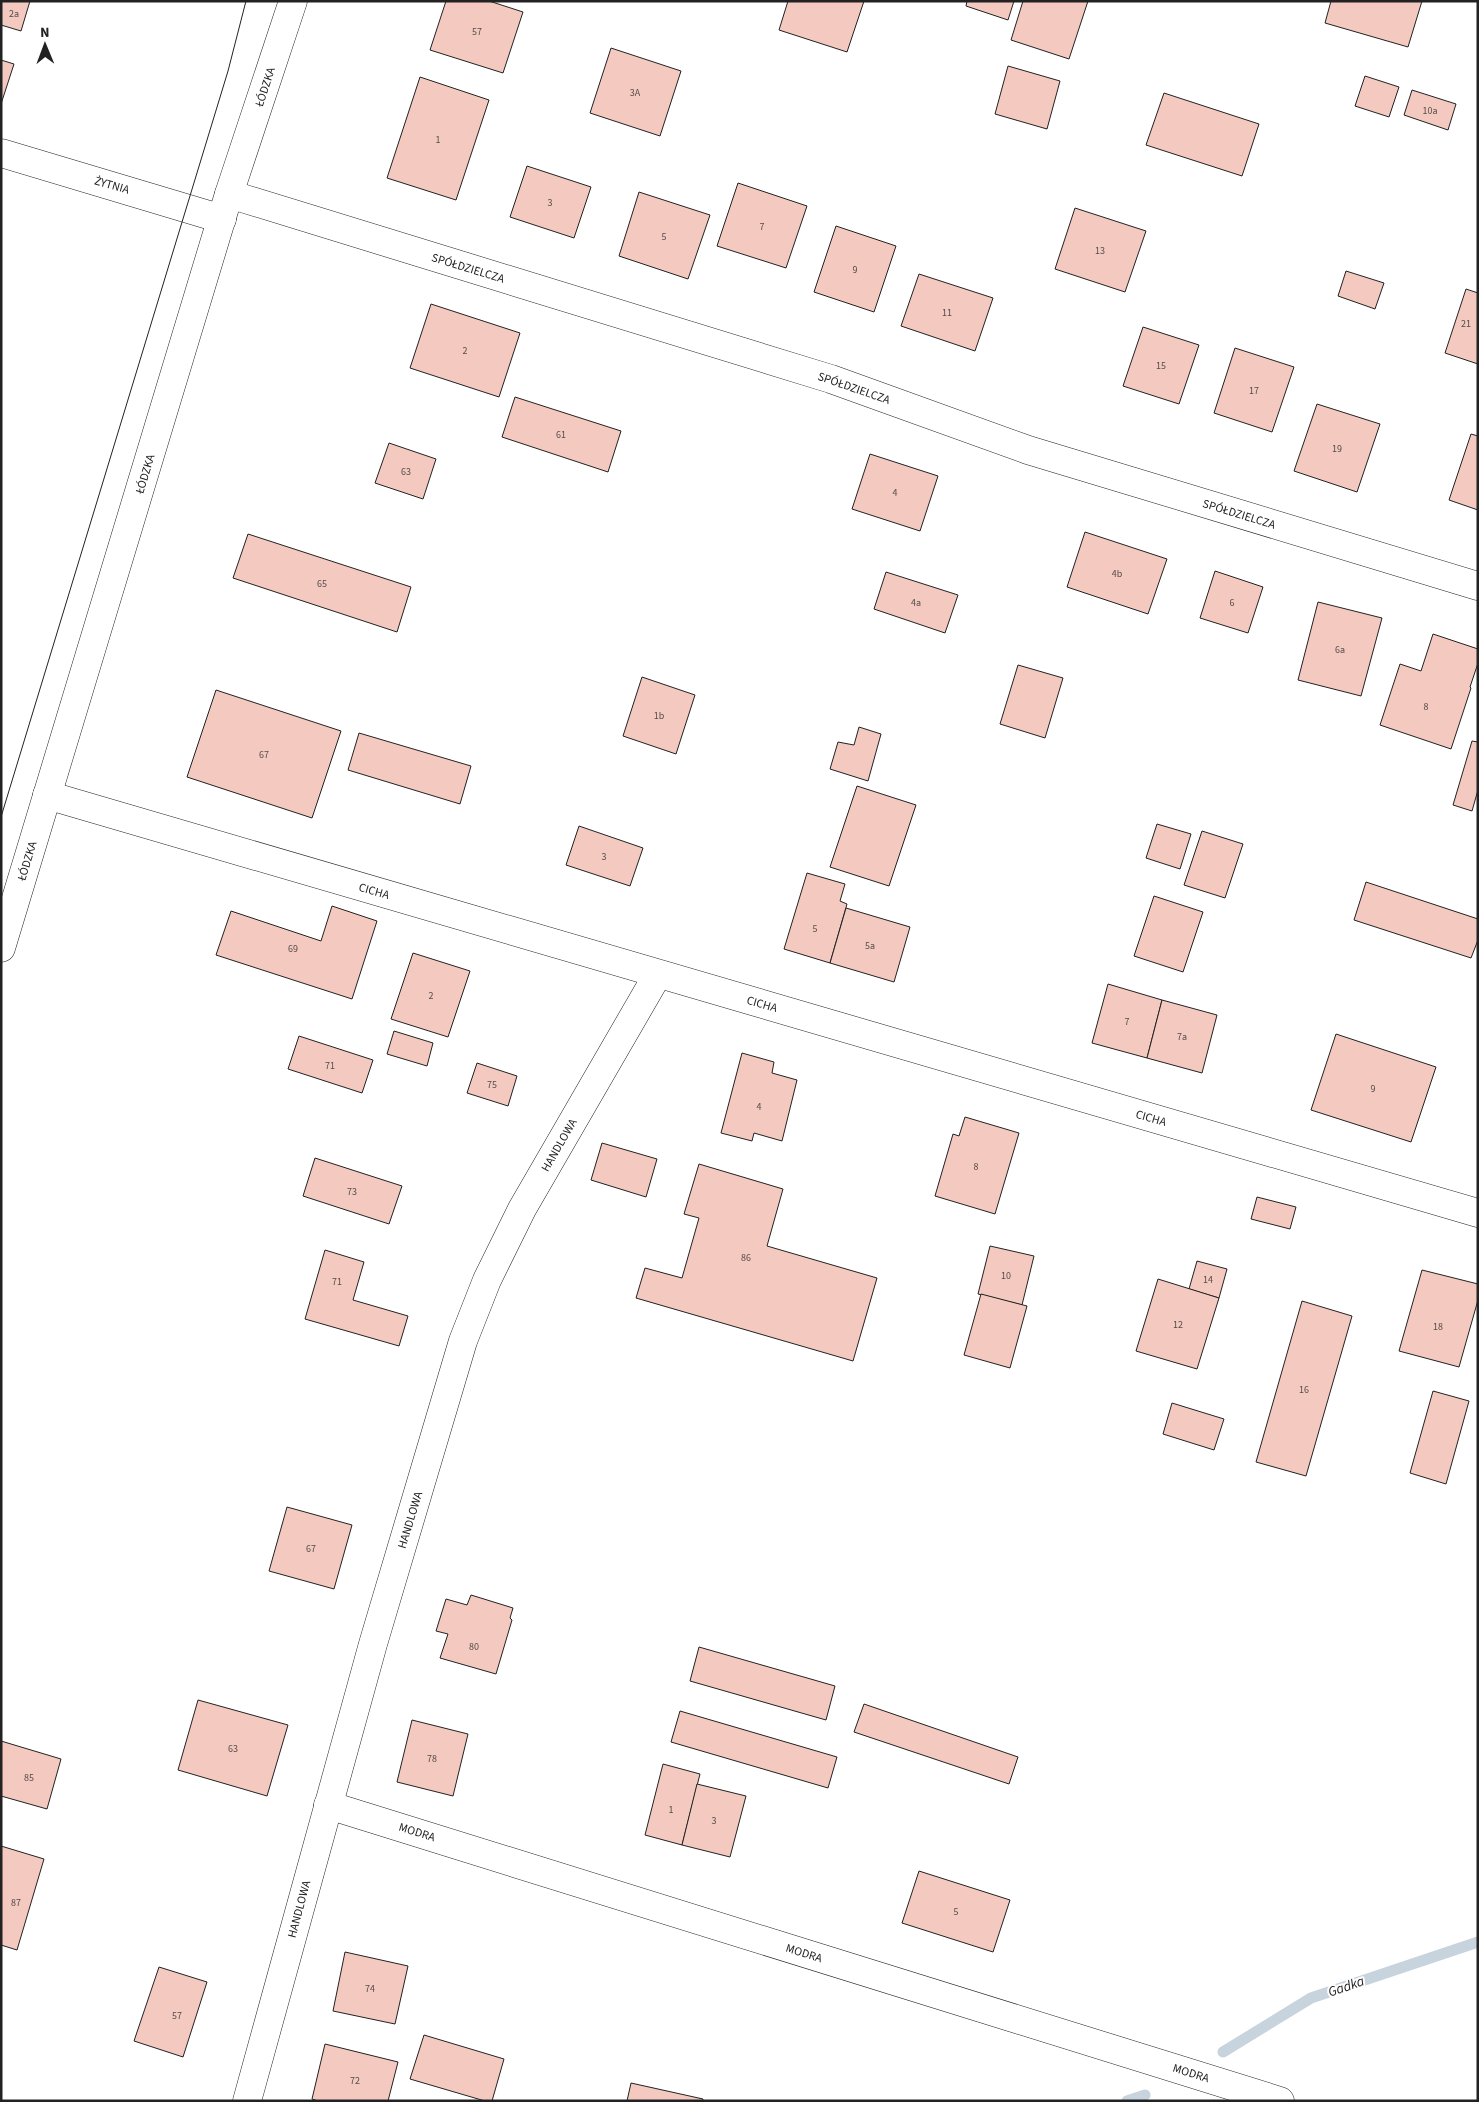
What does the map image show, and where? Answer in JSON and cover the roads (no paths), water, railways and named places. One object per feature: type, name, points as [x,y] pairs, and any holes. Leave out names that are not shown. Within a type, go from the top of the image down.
[{"type":"street","name":"ŁÓDZKA","points":[[1,948],[226,207],[292,1]]},
{"type":"street","name":"ŻYTNIA","points":[[1,153],[226,207]]},
{"type":"street","name":"SPÓŁDZIELCZA","points":[[226,207],[831,379],[1028,450],[1478,586]]},
{"type":"street","name":"CICHA","points":[[47,795],[1478,1213]]},
{"type":"street","name":"HANDLOWA","points":[[247,2101],[373,1644],[457,1360],[486,1280],[522,1209],[658,974]]},
{"type":"street","name":"MODRA","points":[[328,1805],[1280,2101]]},
{"type":"waterway","name":"Gadka","points":[[1223,2052],[1311,1998],[1478,1942]]},
{"type":"waterway","name":"Gadka","points":[[1127,2101],[1145,2095]]},
{"type":"tram line","points":[[1,817],[228,71],[246,1]]}]
